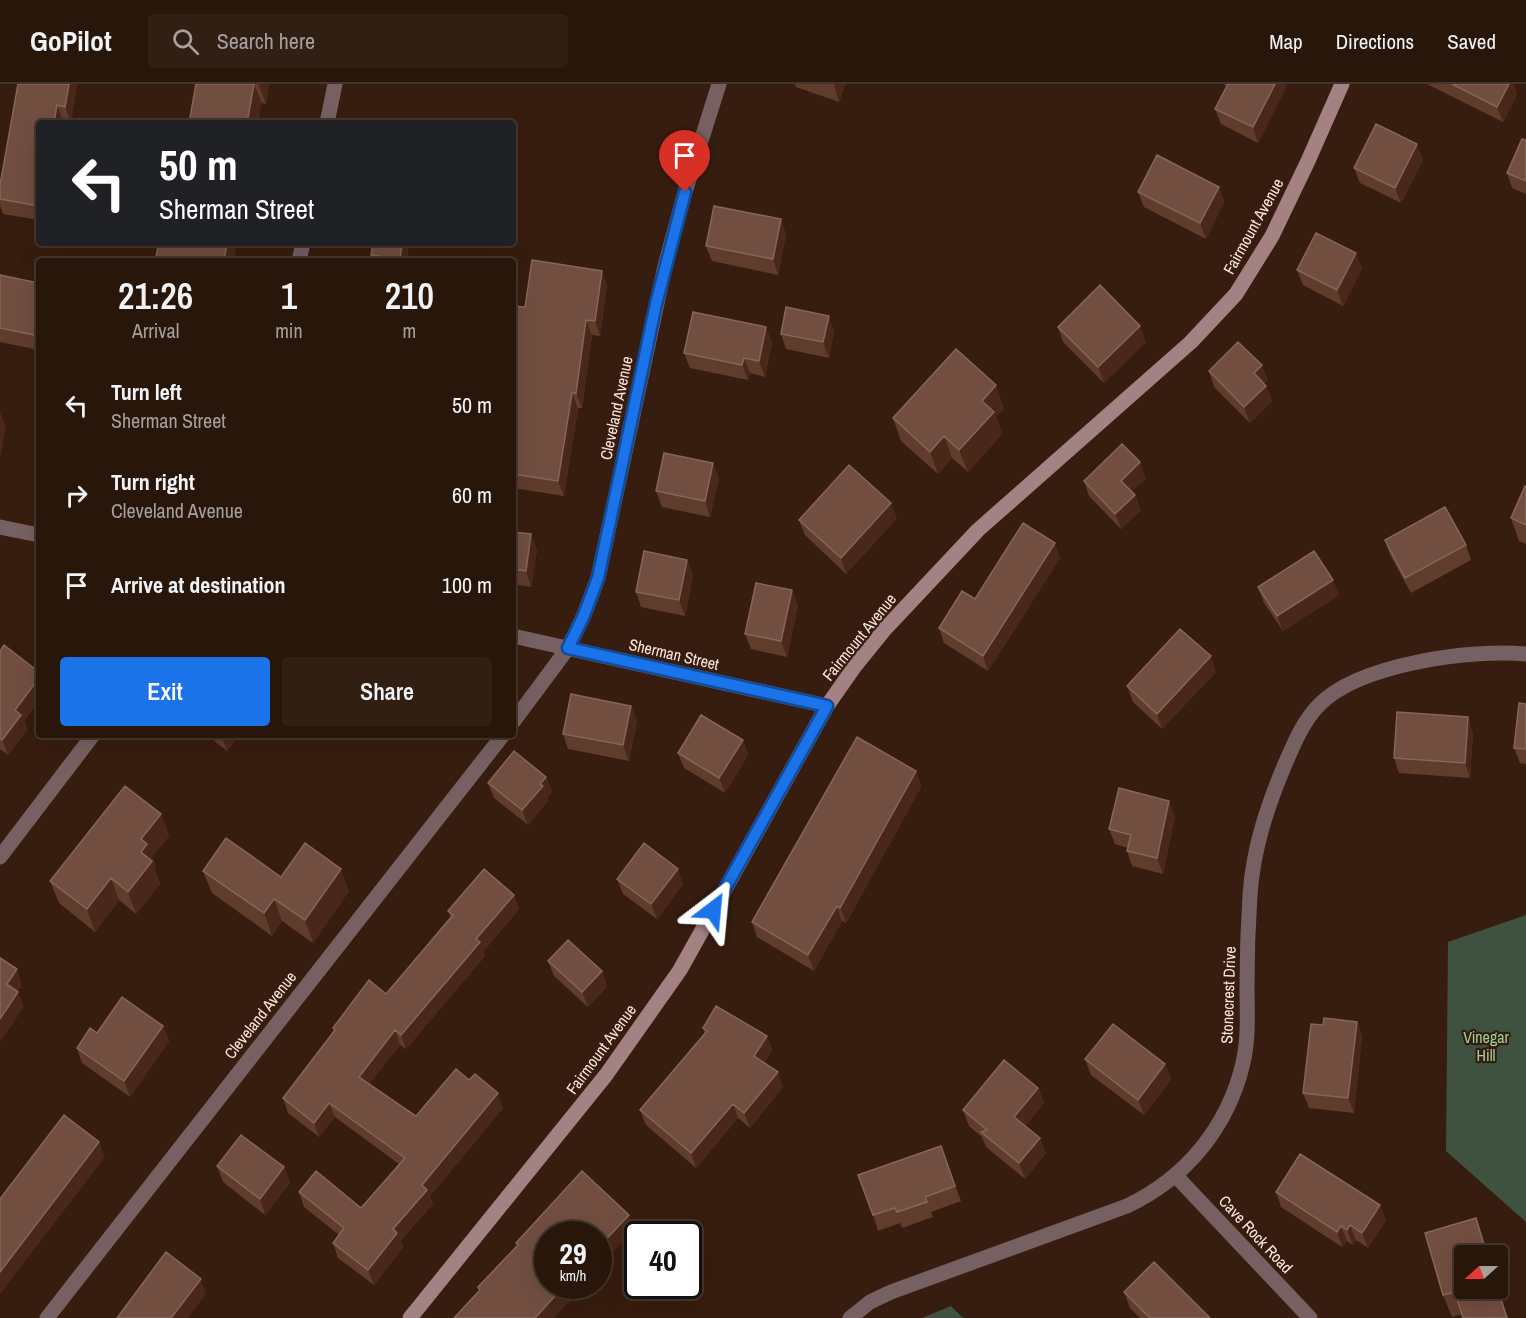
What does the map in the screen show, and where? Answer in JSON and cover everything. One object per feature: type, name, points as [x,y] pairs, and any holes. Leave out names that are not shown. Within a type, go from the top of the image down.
[{"type":"street","points":[[328,120],[335,84]]},
{"type":"street","name":"Cleveland Avenue","points":[[516,718],[568,648],[598,578],[665,266],[685,192],[719,84]]},
{"type":"street","name":"Fairmount Avenue","points":[[410,1318],[606,1075],[680,970],[827,706],[855,666],[885,629],[978,530],[1191,342],[1236,294],[1272,236],[1342,84]]},
{"type":"street","points":[[0,527],[36,534]]},
{"type":"street","name":"Sherman Street","points":[[516,637],[827,706]]},
{"type":"street","name":"Stonecrest Drive","points":[[850,1318],[870,1302],[891,1292],[1126,1206],[1148,1196],[1176,1176],[1209,1139],[1230,1102],[1237,1082],[1246,1041],[1248,940],[1254,857],[1259,834],[1278,780],[1295,740],[1317,707],[1330,695],[1373,674],[1448,656],[1526,654]]},
{"type":"street","points":[[0,857],[91,738]]},
{"type":"street","name":"Cleveland Avenue","points":[[47,1318],[500,738]]},
{"type":"street","name":"Cave Rock Road","points":[[1176,1176],[1310,1318]]},
{"type":"green space","name":"Vinegar Hill","points":[[1526,915],[1526,1222],[1446,1151],[1448,942]]},
{"type":"green space","points":[[951,1306],[963,1318],[922,1318]]},
{"type":"building","points":[[18,84],[69,84],[65,107],[57,105],[54,120],[36,120],[36,205],[0,199],[0,185]]},
{"type":"building","points":[[196,84],[254,84],[248,120],[190,120]]},
{"type":"building","points":[[1228,84],[1275,84],[1253,127],[1215,109]]},
{"type":"building","points":[[1452,84],[1509,84],[1497,107]]},
{"type":"building","points":[[1376,124],[1417,144],[1395,188],[1354,168]]},
{"type":"building","points":[[1522,139],[1526,140],[1526,181],[1507,173]]},
{"type":"building","points":[[1157,155],[1219,187],[1200,223],[1138,192]]},
{"type":"building","points":[[714,206],[781,219],[773,259],[706,246]]},
{"type":"building","points":[[1316,233],[1356,253],[1337,290],[1297,270]]},
{"type":"building","points":[[158,246],[226,246],[224,258],[156,258]]},
{"type":"building","points":[[372,246],[402,246],[400,258],[371,255]]},
{"type":"building","points":[[532,260],[602,271],[595,321],[586,320],[576,393],[572,393],[558,481],[516,474],[516,306],[525,307]]},
{"type":"building","points":[[0,275],[36,282],[36,335],[0,328]]},
{"type":"building","points":[[1100,285],[1140,326],[1098,367],[1058,327]]},
{"type":"building","points":[[786,307],[829,316],[823,342],[781,334]]},
{"type":"building","points":[[693,312],[766,327],[759,361],[744,358],[742,365],[684,353]]},
{"type":"building","points":[[1238,342],[1262,365],[1254,373],[1266,386],[1244,407],[1209,371]]},
{"type":"building","points":[[956,349],[996,385],[982,401],[994,412],[959,450],[944,436],[930,452],[893,418]]},
{"type":"building","points":[[1122,444],[1140,462],[1121,481],[1135,495],[1115,514],[1084,481]]},
{"type":"building","points":[[664,453],[713,463],[705,501],[656,491]]},
{"type":"building","points":[[849,465],[891,503],[841,558],[799,520]]},
{"type":"building","points":[[1526,487],[1526,525],[1511,518]]},
{"type":"building","points":[[1445,507],[1466,545],[1405,578],[1385,540]]},
{"type":"building","points":[[1023,523],[1055,543],[983,656],[939,628],[962,591],[975,599]]},
{"type":"building","points":[[516,532],[531,534],[526,571],[516,569]]},
{"type":"building","points":[[644,551],[687,560],[679,600],[636,592]]},
{"type":"building","points":[[1314,551],[1333,580],[1277,616],[1258,587]]},
{"type":"building","points":[[756,583],[792,590],[781,641],[745,634]]},
{"type":"building","points":[[1180,629],[1211,656],[1157,714],[1127,686]]},
{"type":"building","points":[[4,645],[36,670],[36,682],[15,710],[21,715],[2,740],[0,738],[0,651]]},
{"type":"building","points":[[571,694],[631,706],[623,745],[563,734]]},
{"type":"building","points":[[1519,703],[1526,704],[1526,749],[1514,748]]},
{"type":"building","points":[[1397,712],[1468,717],[1465,763],[1394,758]]},
{"type":"building","points":[[701,715],[743,740],[719,778],[678,753]]},
{"type":"building","points":[[857,737],[916,771],[840,908],[837,906],[808,955],[752,922]]},
{"type":"building","points":[[514,751],[546,777],[540,784],[543,786],[522,810],[488,783]]},
{"type":"building","points":[[125,786],[161,814],[141,839],[147,844],[141,852],[152,861],[128,892],[111,878],[87,909],[50,881]]},
{"type":"building","points":[[1119,788],[1169,801],[1157,858],[1127,851],[1131,835],[1109,829]]},
{"type":"building","points":[[226,838],[281,877],[305,843],[341,869],[305,920],[274,899],[264,913],[203,871]]},
{"type":"building","points":[[644,843],[678,869],[651,904],[617,879]]},
{"type":"building","points":[[484,869],[514,895],[476,939],[480,942],[401,1035],[395,1030],[359,1077],[416,1116],[456,1069],[469,1080],[475,1074],[498,1093],[422,1185],[427,1190],[393,1229],[397,1233],[368,1270],[333,1243],[344,1228],[299,1192],[316,1171],[361,1208],[405,1158],[329,1103],[314,1123],[283,1098],[335,1030],[333,1028],[369,980],[386,994],[453,915],[448,911]]},
{"type":"building","points":[[568,940],[602,971],[582,992],[548,961]]},
{"type":"building","points":[[0,958],[17,969],[7,984],[18,992],[0,1019]]},
{"type":"building","points":[[122,997],[163,1026],[124,1081],[77,1048],[90,1028],[97,1033]]},
{"type":"building","points":[[716,1006],[767,1036],[754,1056],[778,1072],[744,1113],[733,1104],[691,1153],[640,1110],[707,1031],[703,1028]]},
{"type":"building","points":[[1324,1018],[1357,1022],[1348,1098],[1303,1093],[1311,1024],[1323,1025]]},
{"type":"building","points":[[1113,1024],[1165,1064],[1138,1100],[1085,1059]]},
{"type":"building","points":[[1004,1060],[1038,1088],[1014,1117],[1040,1138],[1019,1163],[981,1132],[987,1130],[963,1110]]},
{"type":"building","points":[[64,1115],[99,1142],[0,1272],[0,1199]]},
{"type":"building","points":[[241,1135],[284,1167],[260,1199],[217,1166]]},
{"type":"building","points":[[941,1146],[955,1186],[925,1197],[927,1202],[897,1212],[895,1208],[873,1215],[858,1175]]},
{"type":"building","points":[[1300,1154],[1380,1205],[1362,1233],[1350,1225],[1347,1230],[1341,1226],[1337,1232],[1276,1192]]},
{"type":"building","points":[[582,1171],[629,1215],[612,1233],[612,1221],[536,1221]]},
{"type":"building","points":[[1476,1218],[1484,1245],[1454,1245],[1454,1292],[1443,1295],[1425,1233]]},
{"type":"building","points":[[534,1223],[534,1299],[552,1299],[535,1318],[454,1318],[480,1290],[478,1287],[518,1245],[516,1243]]},
{"type":"building","points":[[166,1252],[201,1279],[171,1318],[117,1318]]},
{"type":"building","points":[[1154,1262],[1210,1318],[1150,1318],[1124,1292]]},
{"type":"building","points":[[1457,1299],[1501,1299],[1507,1318],[1463,1318]]},
{"type":"route","points":[[685,192],[656,304],[598,578],[568,648],[827,706],[713,910]]}]
